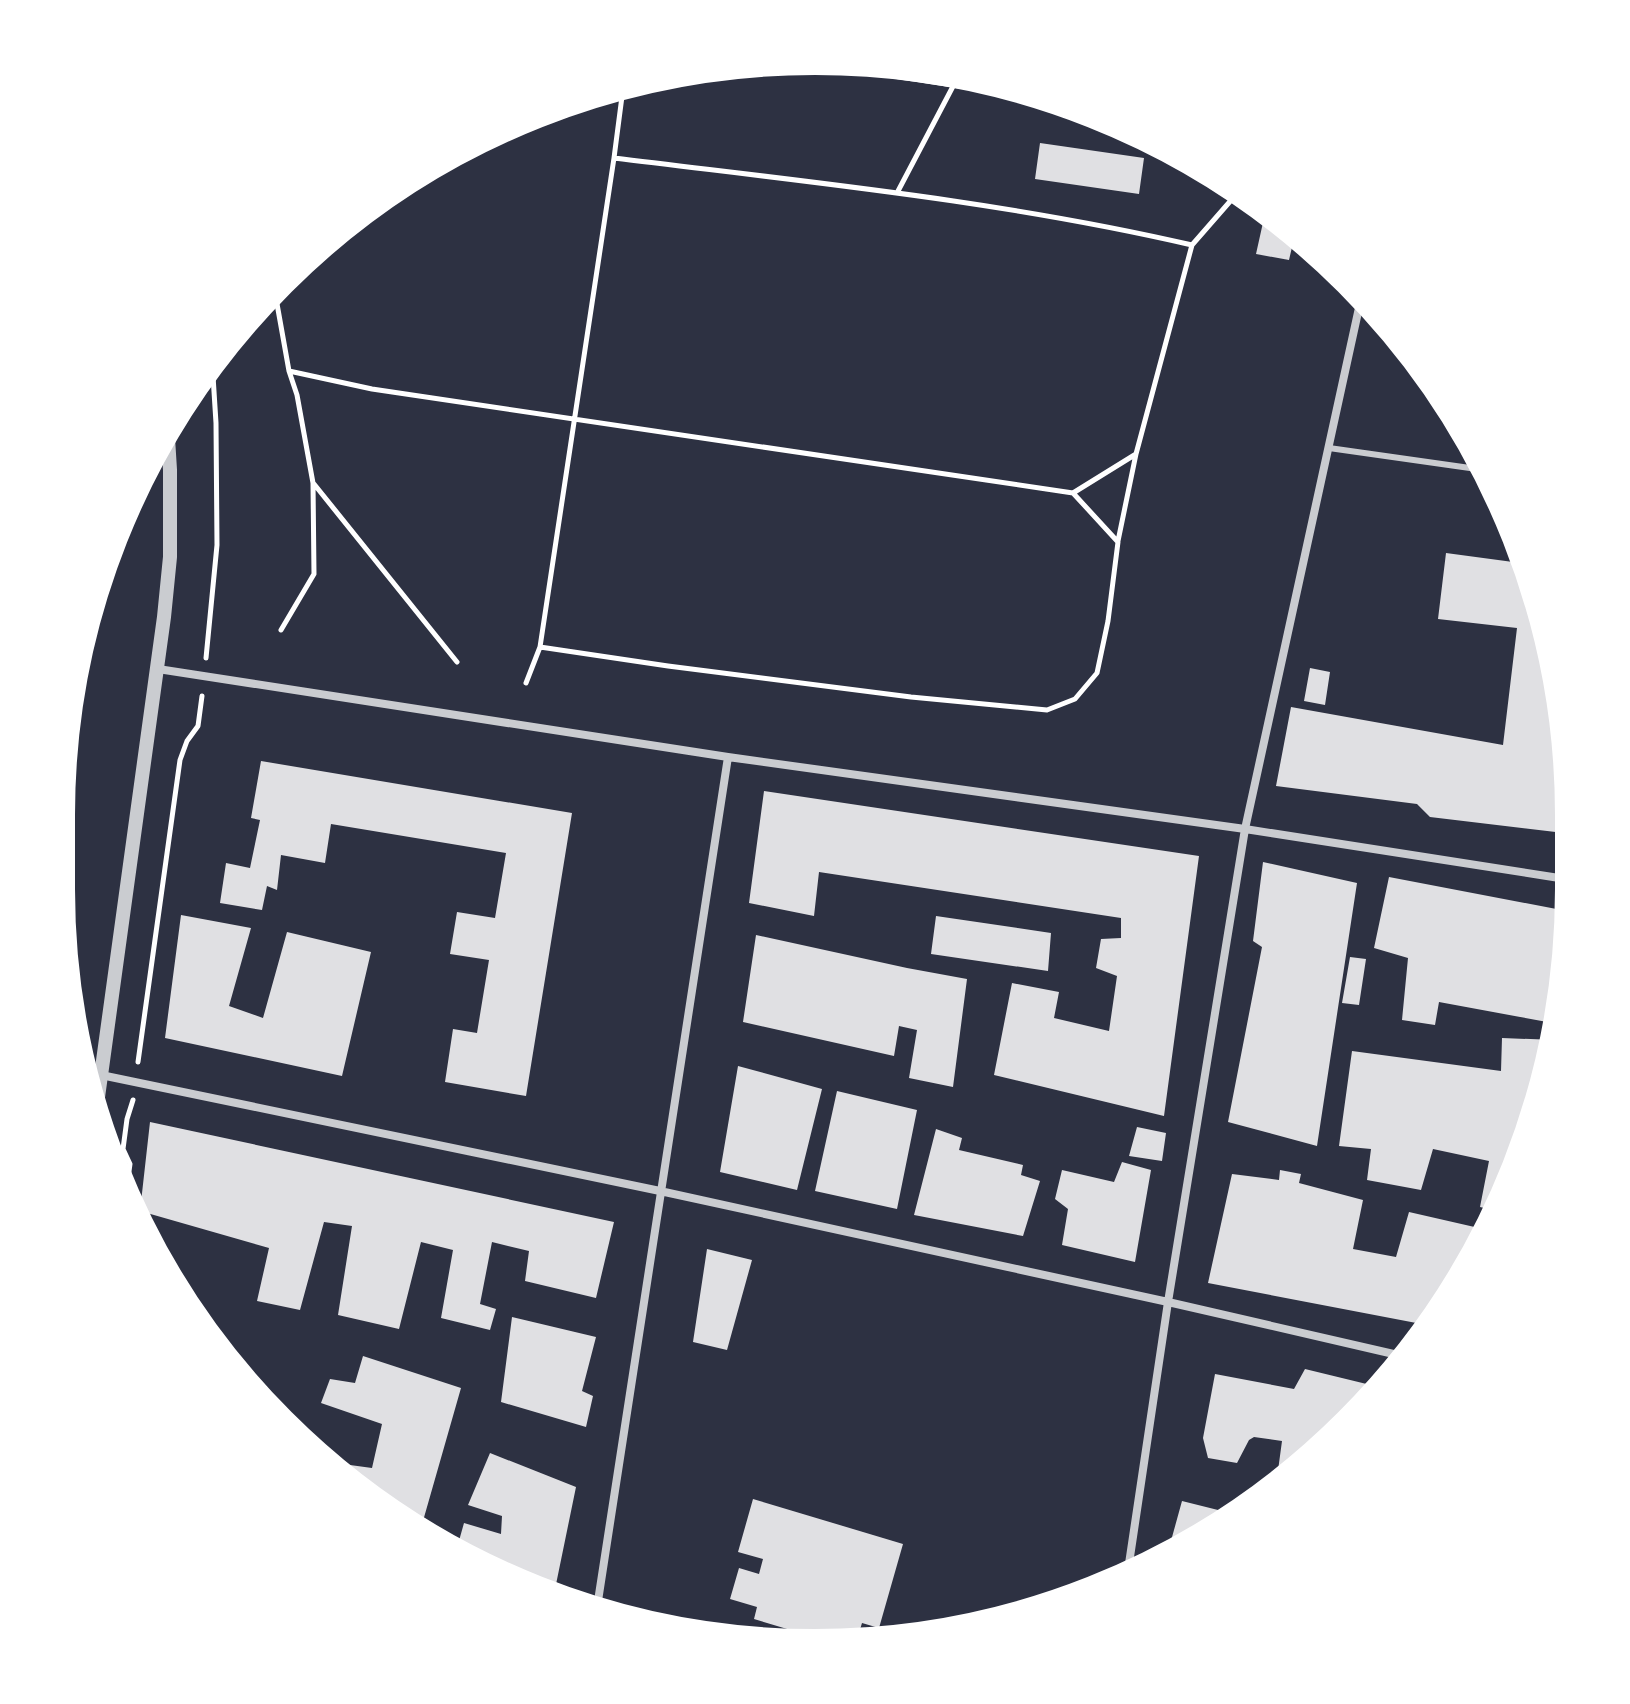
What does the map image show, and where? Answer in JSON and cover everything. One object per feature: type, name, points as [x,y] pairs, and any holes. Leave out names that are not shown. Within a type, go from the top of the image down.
[{"type":"street","points":[[1129,1564],[1245,829],[1359,306]]},
{"type":"street","points":[[99,1093],[158,669],[170,557],[168,445]]},
{"type":"street","points":[[158,669],[728,757],[1245,829],[1560,878]]},
{"type":"street","points":[[598,1601],[728,757]]},
{"type":"street","points":[[101,1075],[660,1191],[1396,1355]]},
{"type":"lane","points":[[1329,448],[1474,469]]},
{"type":"path","points":[[874,73],[984,90]]},
{"type":"path","points":[[897,193],[955,85]]},
{"type":"path","points":[[526,683],[540,647],[622,95]]},
{"type":"path","points":[[614,158],[1028,211],[1192,245]]},
{"type":"path","points":[[540,647],[911,697],[1047,710],[1075,699],[1097,673],[1136,454],[1192,245],[1233,199]]},
{"type":"path","points":[[276,301],[313,483],[314,574],[281,630]]},
{"type":"path","points":[[289,371],[372,389],[1073,493],[1118,542]]},
{"type":"path","points":[[208,643],[217,545],[213,377]]},
{"type":"path","points":[[1073,493],[1136,454]]},
{"type":"path","points":[[313,483],[457,662]]},
{"type":"path","points":[[139,1057],[180,760],[187,741],[198,726],[204,675]]},
{"type":"path","points":[[128,1177],[130,1164],[123,1149],[132,1107]]},
{"type":"building","points":[[1040,143],[1144,158],[1139,194],[1035,179]]},
{"type":"building","points":[[1264,220],[1293,244],[1289,260],[1256,254]]},
{"type":"building","points":[[1446,553],[1515,562],[1535,622],[1546,670],[1554,718],[1560,833],[1430,817],[1417,804],[1276,786],[1291,707],[1503,745],[1517,628],[1438,619]]},
{"type":"building","points":[[1310,668],[1330,672],[1325,705],[1304,701]]},
{"type":"building","points":[[261,761],[572,813],[526,1096],[445,1082],[453,1029],[477,1033],[489,960],[450,954],[457,912],[495,918],[506,853],[331,824],[325,863],[281,855],[277,890],[267,886],[262,910],[220,903],[226,863],[250,868],[260,820],[251,818]]},
{"type":"building","points":[[764,791],[1199,856],[1164,1116],[994,1075],[1012,983],[1059,992],[1054,1018],[1109,1031],[1117,976],[1096,968],[1101,939],[1121,938],[1121,918],[819,872],[814,916],[749,903]]},
{"type":"building","points":[[1263,862],[1357,883],[1317,1146],[1228,1122],[1262,947],[1253,941]]},
{"type":"building","points":[[1389,877],[1559,910],[1554,986],[1548,1022],[1439,1002],[1435,1025],[1402,1020],[1408,958],[1374,948]]},
{"type":"building","points":[[181,915],[251,928],[229,1006],[263,1018],[287,932],[371,952],[342,1076],[165,1038]]},
{"type":"building","points":[[936,916],[1051,933],[1048,971],[931,954]]},
{"type":"building","points":[[756,935],[967,979],[953,1087],[909,1078],[917,1030],[899,1026],[894,1056],[743,1022]]},
{"type":"building","points":[[1350,957],[1366,959],[1359,1005],[1342,1003]]},
{"type":"building","points":[[1502,1038],[1545,1040],[1520,1128],[1488,1209],[1480,1207],[1489,1161],[1433,1149],[1421,1190],[1367,1180],[1371,1149],[1339,1146],[1352,1051],[1501,1071]]},
{"type":"building","points":[[738,1066],[822,1089],[797,1190],[720,1172]]},
{"type":"building","points":[[837,1091],[917,1110],[897,1209],[815,1191]]},
{"type":"building","points":[[150,1122],[614,1222],[596,1298],[525,1281],[529,1251],[492,1242],[480,1304],[496,1309],[490,1330],[441,1318],[453,1250],[421,1242],[399,1329],[338,1315],[352,1226],[324,1222],[300,1310],[257,1301],[269,1248],[144,1212],[141,1205]]},
{"type":"building","points":[[1137,1127],[1166,1133],[1162,1161],[1129,1156]]},
{"type":"building","points":[[936,1129],[962,1138],[959,1150],[1023,1165],[1021,1175],[1040,1181],[1023,1236],[914,1215]]},
{"type":"building","points":[[1122,1162],[1151,1170],[1135,1262],[1062,1245],[1068,1209],[1055,1199],[1062,1170],[1114,1182]]},
{"type":"building","points":[[1280,1170],[1301,1174],[1299,1183],[1363,1200],[1353,1249],[1396,1257],[1409,1212],[1478,1228],[1420,1324],[1208,1283],[1232,1174],[1279,1180]]},
{"type":"building","points":[[707,1249],[752,1260],[727,1350],[693,1342]]},
{"type":"building","points":[[512,1317],[596,1337],[582,1391],[593,1396],[586,1427],[501,1402]]},
{"type":"building","points":[[363,1356],[461,1388],[423,1522],[348,1469],[350,1465],[372,1468],[382,1424],[321,1403],[330,1379],[355,1383]]},
{"type":"building","points":[[1305,1369],[1370,1385],[1342,1416],[1278,1473],[1282,1441],[1254,1437],[1249,1440],[1237,1463],[1208,1458],[1203,1438],[1215,1374],[1294,1389]]},
{"type":"building","points":[[490,1453],[576,1487],[556,1586],[458,1543],[464,1523],[501,1534],[502,1516],[468,1505]]},
{"type":"building","points":[[753,1499],[903,1544],[879,1628],[862,1623],[859,1632],[802,1633],[754,1619],[757,1607],[730,1599],[739,1568],[759,1574],[763,1559],[738,1552]]},
{"type":"building","points":[[1182,1501],[1224,1511],[1188,1534],[1170,1543]]}]
